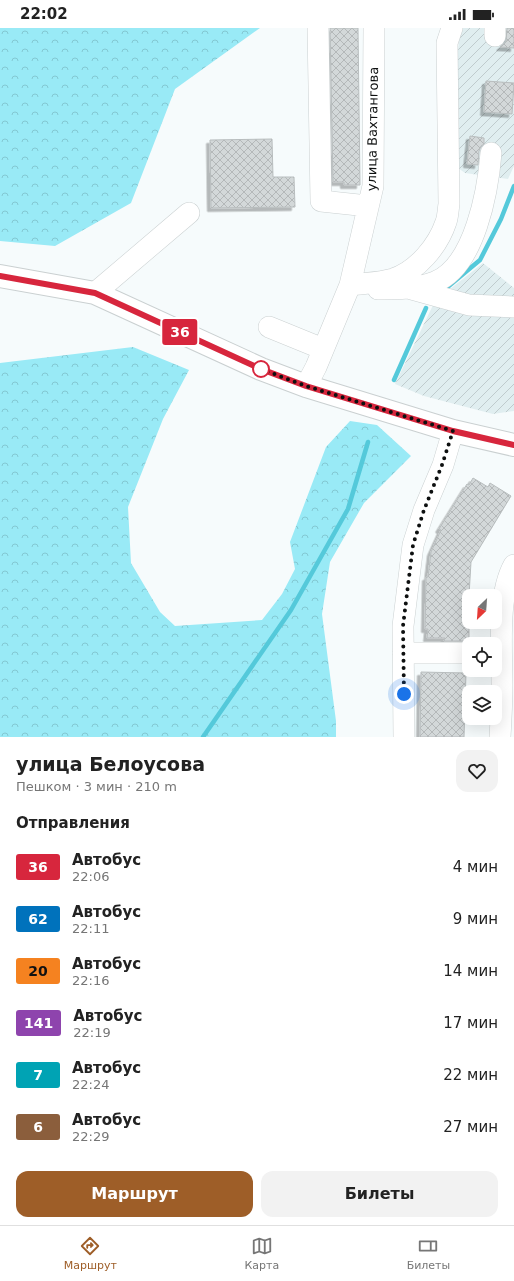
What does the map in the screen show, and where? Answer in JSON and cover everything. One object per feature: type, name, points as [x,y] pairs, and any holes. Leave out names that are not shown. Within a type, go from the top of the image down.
[{"type":"main road","points":[[0,276],[95,293],[261,369],[306,386],[453,431],[514,445]]},
{"type":"street","points":[[318,28],[322,201],[368,206]]},
{"type":"street","name":"улица Вахтангова","points":[[306,386],[350,285],[372,186],[374,28]]},
{"type":"street","points":[[350,285],[393,279],[411,270],[437,242],[446,222],[449,204],[448,43],[452,28]]},
{"type":"street","points":[[350,285],[373,290],[408,288],[436,282],[451,271],[463,257],[473,237],[489,176],[491,153]]},
{"type":"street","points":[[95,293],[189,212]]},
{"type":"street","points":[[408,288],[468,305],[514,307]]},
{"type":"street","points":[[269,327],[323,349]]},
{"type":"street","points":[[404,737],[403,626],[413,545],[424,510],[442,465],[453,431]]},
{"type":"street","points":[[500,737],[504,592],[514,565]]},
{"type":"street","points":[[403,652],[462,653]]},
{"type":"shaded area","points":[[460,28],[514,28],[514,166],[508,179],[465,173],[454,165],[457,62]]},
{"type":"shaded area","points":[[483,263],[514,288],[514,411],[493,414],[424,396],[395,384],[435,301]]},
{"type":"green space","points":[[0,28],[260,28],[175,89],[131,203],[55,246],[0,241]]},
{"type":"green space","points":[[133,347],[189,370],[163,419],[128,507],[131,563],[160,612],[175,626],[262,620],[282,594],[295,569],[290,542],[326,447],[350,421],[377,425],[411,456],[364,503],[330,562],[322,614],[336,721],[336,737],[0,737],[0,363]]},
{"type":"building","points":[[330,28],[358,28],[360,185],[344,185],[344,182],[333,182]]},
{"type":"building","points":[[507,28],[514,28],[514,48],[500,47],[506,42]]},
{"type":"building","points":[[486,81],[514,83],[512,114],[484,112]]},
{"type":"building","points":[[470,136],[484,138],[484,144],[481,146],[479,151],[478,165],[467,164]]},
{"type":"building","points":[[272,139],[273,177],[294,177],[295,207],[211,208],[210,140]]},
{"type":"building","points":[[473,478],[488,487],[490,483],[511,496],[471,562],[469,589],[462,589],[462,629],[469,629],[469,637],[462,637],[462,641],[444,641],[445,638],[427,638],[428,629],[425,629],[426,577],[428,577],[431,552],[441,530],[439,529],[467,484],[469,485]]},
{"type":"building","points":[[421,672],[462,673],[462,677],[466,677],[466,685],[462,685],[462,725],[464,725],[464,737],[420,737]]},
{"type":"waterway","points":[[444,290],[480,260],[501,219],[514,186]]},
{"type":"waterway","points":[[394,380],[426,308]]},
{"type":"waterway","points":[[203,737],[291,610],[348,509],[368,442]]},
{"type":"bus line","name":"36","points":[[0,276],[95,293],[261,369],[306,386],[453,431],[514,445]]},
{"type":"route","points":[[261,369],[306,386],[453,431],[442,465],[424,510],[413,545],[403,626],[404,694]]}]
